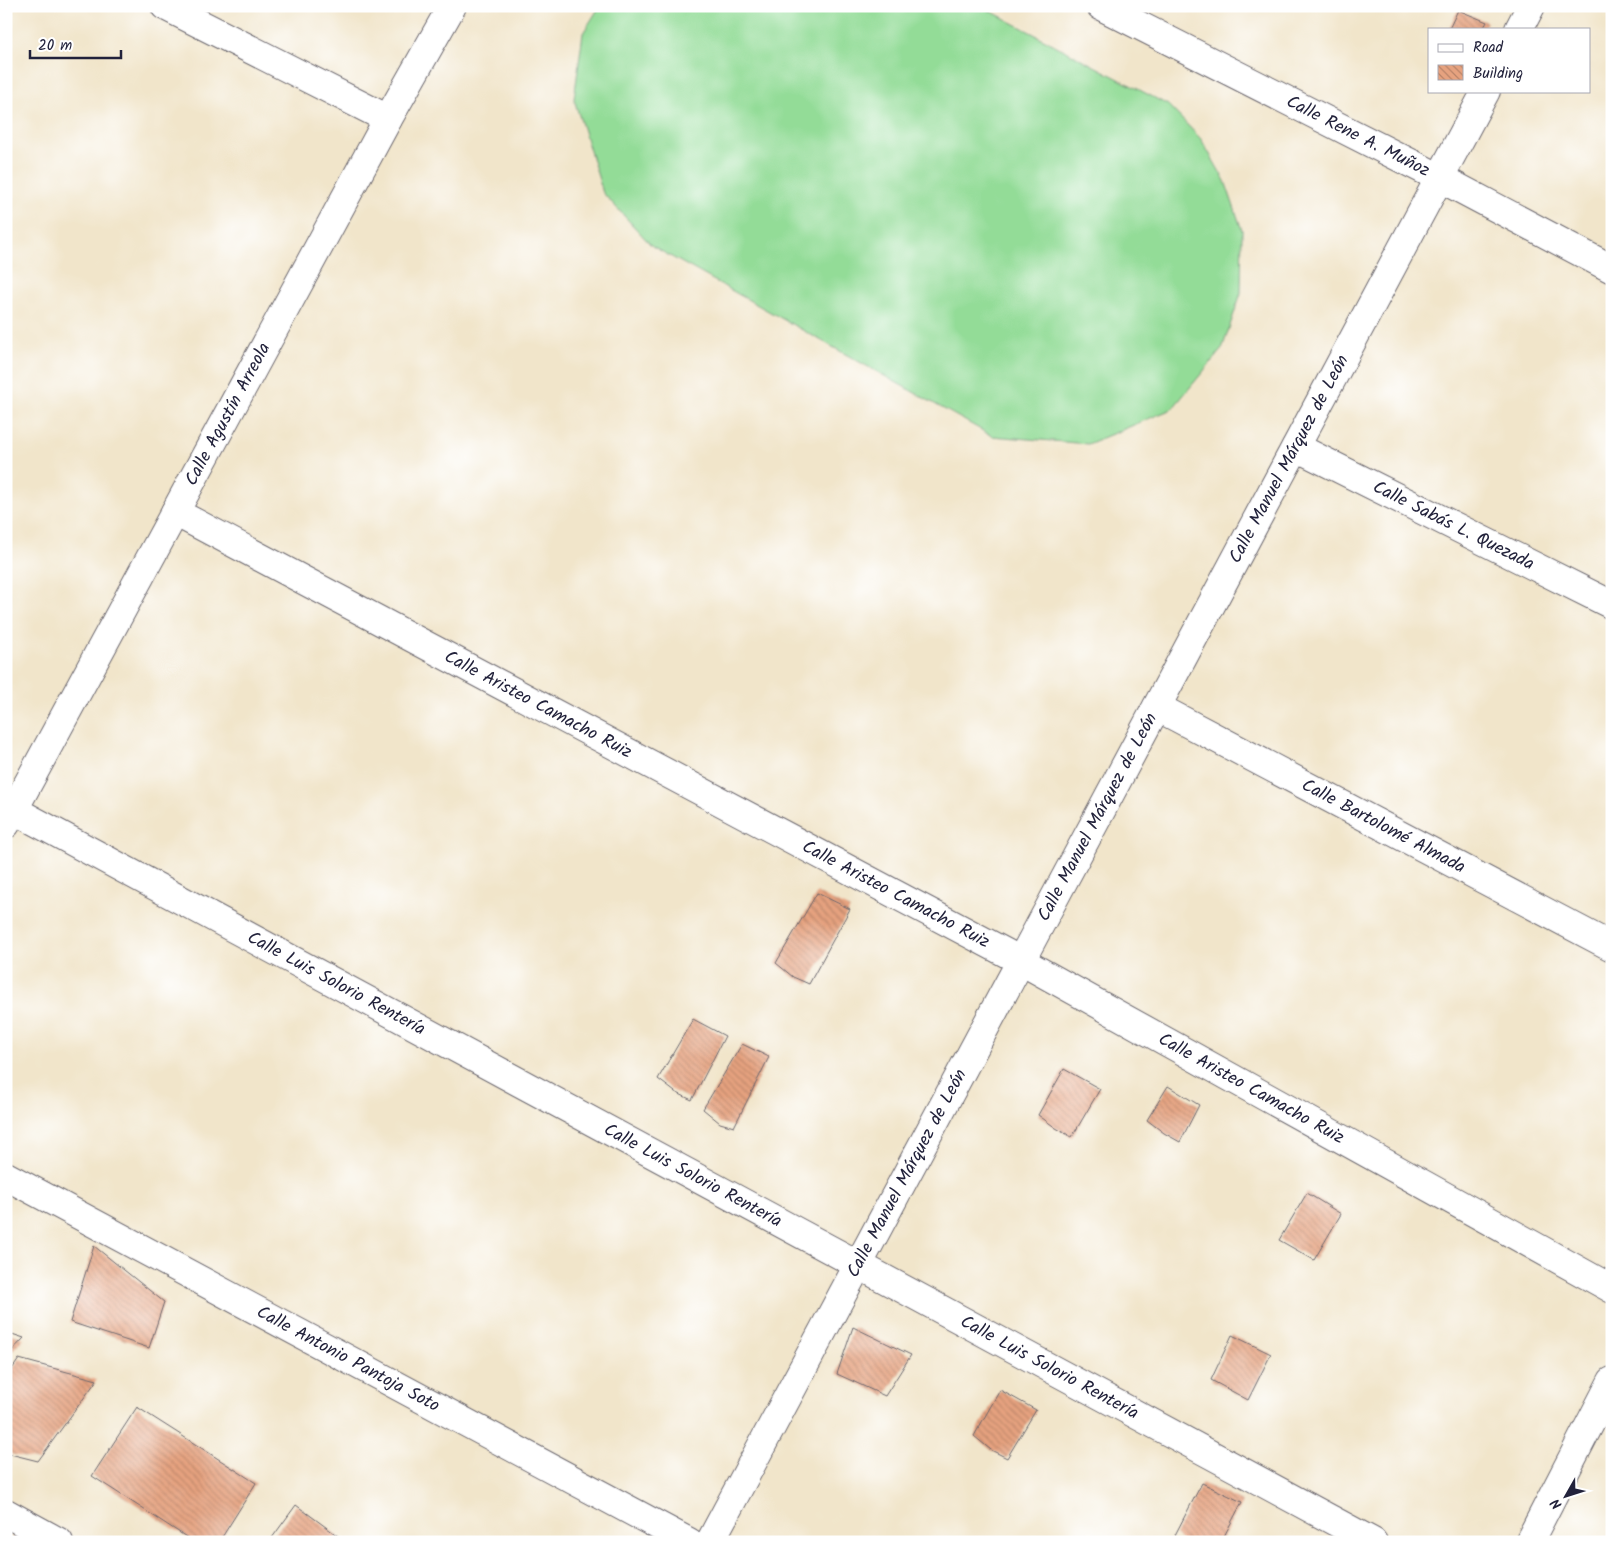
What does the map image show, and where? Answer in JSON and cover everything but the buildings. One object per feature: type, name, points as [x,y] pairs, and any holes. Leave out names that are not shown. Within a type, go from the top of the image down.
[{"type":"street","points":[[166,6],[388,119]]},
{"type":"street","name":"Calle Agustín Arreola","points":[[10,817],[388,119],[452,6]]},
{"type":"street","name":"Calle Rene A. Muñoz","points":[[1101,6],[1440,178],[1612,269]]},
{"type":"street","points":[[1520,28],[1531,6]]},
{"type":"street","name":"Calle Manuel Márquez de León","points":[[710,1542],[1485,92]]},
{"type":"street","name":"Calle Sabás L. Quezada","points":[[1296,447],[1612,605]]},
{"type":"street","name":"Calle Aristeo Camacho Ruiz","points":[[175,512],[1021,961],[1612,1289]]},
{"type":"street","name":"Calle Bartolomé Almada","points":[[1156,707],[1612,947]]},
{"type":"street","name":"Calle Luis Solorio Rentería","points":[[10,817],[858,1264],[1373,1542]]},
{"type":"street","name":"Calle Antonio Pantoja Soto","points":[[6,1176],[689,1542]]},
{"type":"street","points":[[1529,1542],[1612,1381]]},
{"type":"street","points":[[6,1513],[59,1542]]},
{"type":"green space","points":[[600,6],[981,6],[1168,105],[1201,139],[1225,181],[1242,230],[1241,293],[1222,349],[1172,409],[1088,444],[992,436],[652,246],[603,193],[574,99],[583,33]]}]
